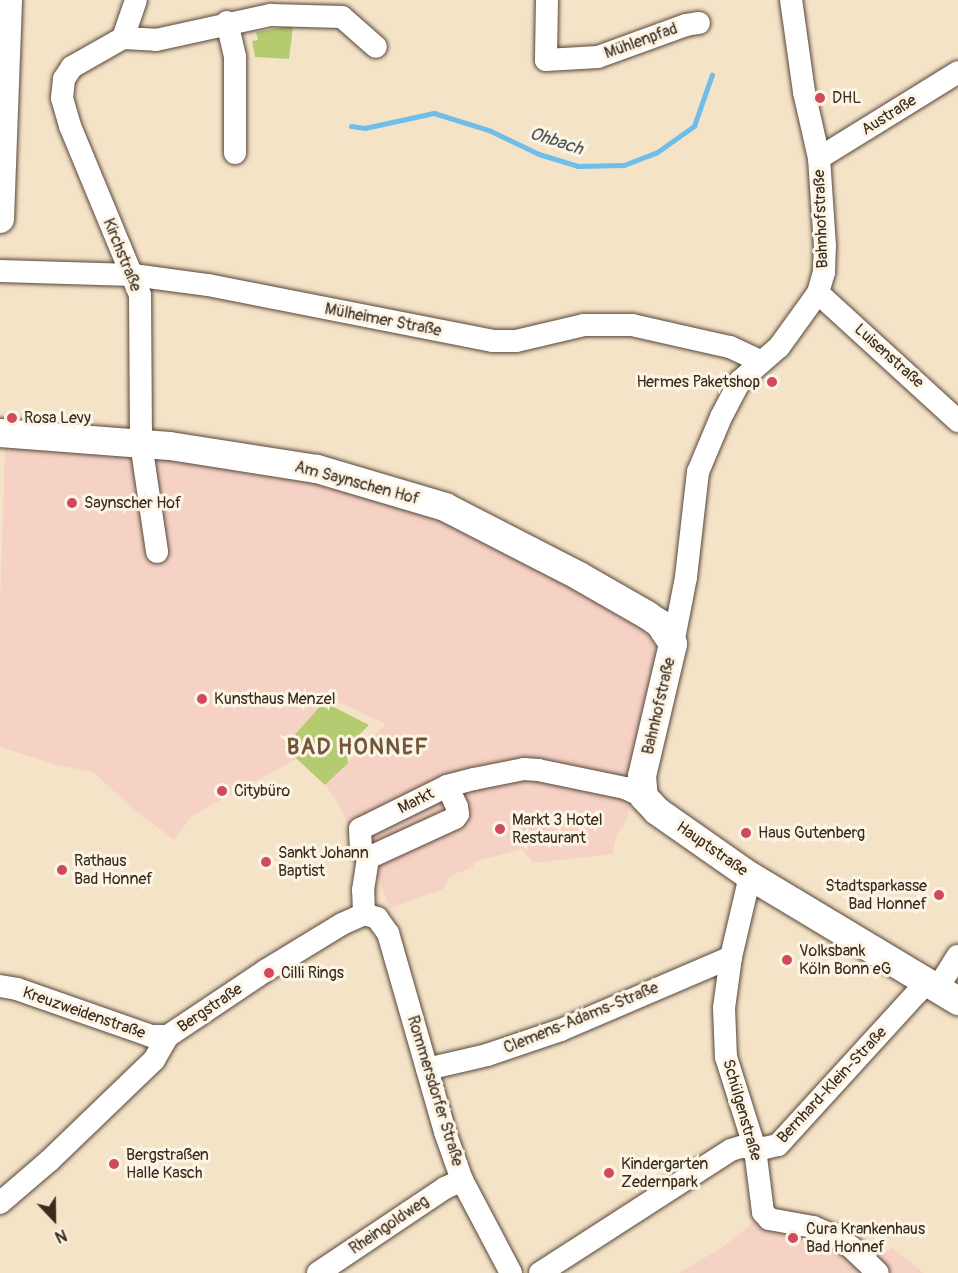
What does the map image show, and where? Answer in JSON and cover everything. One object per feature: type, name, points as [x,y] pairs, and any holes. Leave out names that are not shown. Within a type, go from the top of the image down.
[{"type":"main road","points":[[0,219],[8,0]]},
{"type":"main road","name":"Am Saynschen Hof","points":[[0,433],[141,443],[317,469],[445,507],[579,576],[670,627]]},
{"type":"main road","name":"Bahnhofstraße","points":[[644,797],[642,776],[670,627]]},
{"type":"main road","name":"Hauptstraße","points":[[644,797],[657,811],[750,876],[940,990]]},
{"type":"street","points":[[136,0],[123,38],[156,40],[227,22],[271,15],[342,17],[376,47]]},
{"type":"street","name":"Mühlenpfad","points":[[547,0],[546,60],[598,57],[686,25],[699,23]]},
{"type":"street","name":"Bahnhofstraße","points":[[670,627],[686,577],[698,472],[721,417],[740,381],[760,361],[779,347],[818,293],[824,272],[825,246],[819,158],[804,92],[791,0]]},
{"type":"street","points":[[227,22],[235,57],[235,153]]},
{"type":"street","name":"Kirchstraße","points":[[123,38],[72,67],[64,79],[62,98],[74,136],[140,295],[141,443],[157,552]]},
{"type":"street","name":"Austraße","points":[[819,158],[958,72]]},
{"type":"street","name":"Mülheimer Straße","points":[[0,271],[133,275],[207,285],[493,340],[516,341],[584,325],[632,325],[730,346],[760,361]]},
{"type":"street","name":"Luisenstraße","points":[[818,293],[958,421]]},
{"type":"street","name":"Hauptstraße","points":[[447,786],[524,769],[626,788],[644,797]]},
{"type":"street","name":"Markt","points":[[364,914],[363,890],[368,858],[361,849],[360,829],[447,786],[457,807],[458,814],[455,818],[368,858]]},
{"type":"street","name":"Schülgenstraße","points":[[750,876],[731,957],[724,1008],[726,1057],[755,1149],[763,1211],[770,1219],[813,1227],[828,1234],[851,1247],[879,1273]]},
{"type":"street","name":"Bergstraße","points":[[0,1203],[49,1161],[154,1060],[168,1036],[265,971],[342,924],[364,914]]},
{"type":"street","name":"Rommersdorfer Straße","points":[[364,914],[377,918],[388,933],[462,1180],[511,1273]]},
{"type":"street","name":"Bernhard-Klein-Straße","points":[[540,1273],[731,1150],[741,1147],[769,1148],[783,1140],[917,993],[940,990],[958,956]]},
{"type":"street","name":"Clemens-Adams-Straße","points":[[427,1069],[487,1055],[561,1030],[731,957]]},
{"type":"street","name":"Kreuzweidenstraße","points":[[0,987],[17,990],[151,1036],[168,1036]]},
{"type":"street","name":"Rheingoldweg","points":[[318,1273],[445,1188],[462,1180]]},
{"type":"shaded area","points":[[5,447],[257,466],[465,525],[640,627],[661,654],[627,820],[617,834],[612,854],[533,863],[522,849],[474,862],[473,867],[450,876],[443,889],[390,908],[372,862],[351,833],[339,804],[325,785],[386,724],[329,698],[285,747],[298,758],[193,815],[174,840],[132,808],[93,772],[57,765],[0,747],[0,605]]},
{"type":"shaded area","name":"Cura Krankenhaus Bad Honnef","points":[[772,1208],[808,1213],[840,1229],[881,1256],[892,1248],[924,1273],[679,1273],[721,1248]]},
{"type":"green space","points":[[293,26],[289,59],[255,57],[252,41],[258,40],[256,32]]},
{"type":"green space","points":[[324,702],[369,725],[346,748],[348,763],[325,785],[284,747]]},
{"type":"waterway","name":"Ohbach","points":[[351,126],[365,128],[434,113],[489,130],[539,154],[578,166],[624,165],[656,153],[694,126],[712,75]]},
{"type":"place","name":"DHL","points":[[820,98]]},
{"type":"place","name":"Hermes Paketshop","points":[[772,382]]},
{"type":"place","name":"Rosa Levy","points":[[12,418]]},
{"type":"place","name":"Saynscher Hof","points":[[72,503]]},
{"type":"place","name":"Kunsthaus Menzel","points":[[202,699]]},
{"type":"place","name":"Citybüro","points":[[222,791]]},
{"type":"place","name":"Markt 3 Hotel Restaurant","points":[[500,829]]},
{"type":"place","name":"Haus Gutenberg","points":[[746,833]]},
{"type":"place","name":"Sankt Johann Baptist","points":[[266,862]]},
{"type":"place","name":"Rathaus Bad Honnef","points":[[62,870]]},
{"type":"place","name":"Stadtsparkasse Bad Honnef","points":[[939,895]]},
{"type":"place","name":"Volksbank Köln Bonn eG","points":[[787,960]]},
{"type":"place","name":"Cilli Rings","points":[[269,973]]},
{"type":"place","name":"Bergstraßen Halle Kasch","points":[[114,1164]]},
{"type":"place","name":"Kindergarten Zedernpark","points":[[609,1173]]},
{"type":"place","name":"Cura Krankenhaus Bad Honnef","points":[[793,1238]]},
{"type":"district","name":"BAD HONNEF","points":[[358,748]]}]
